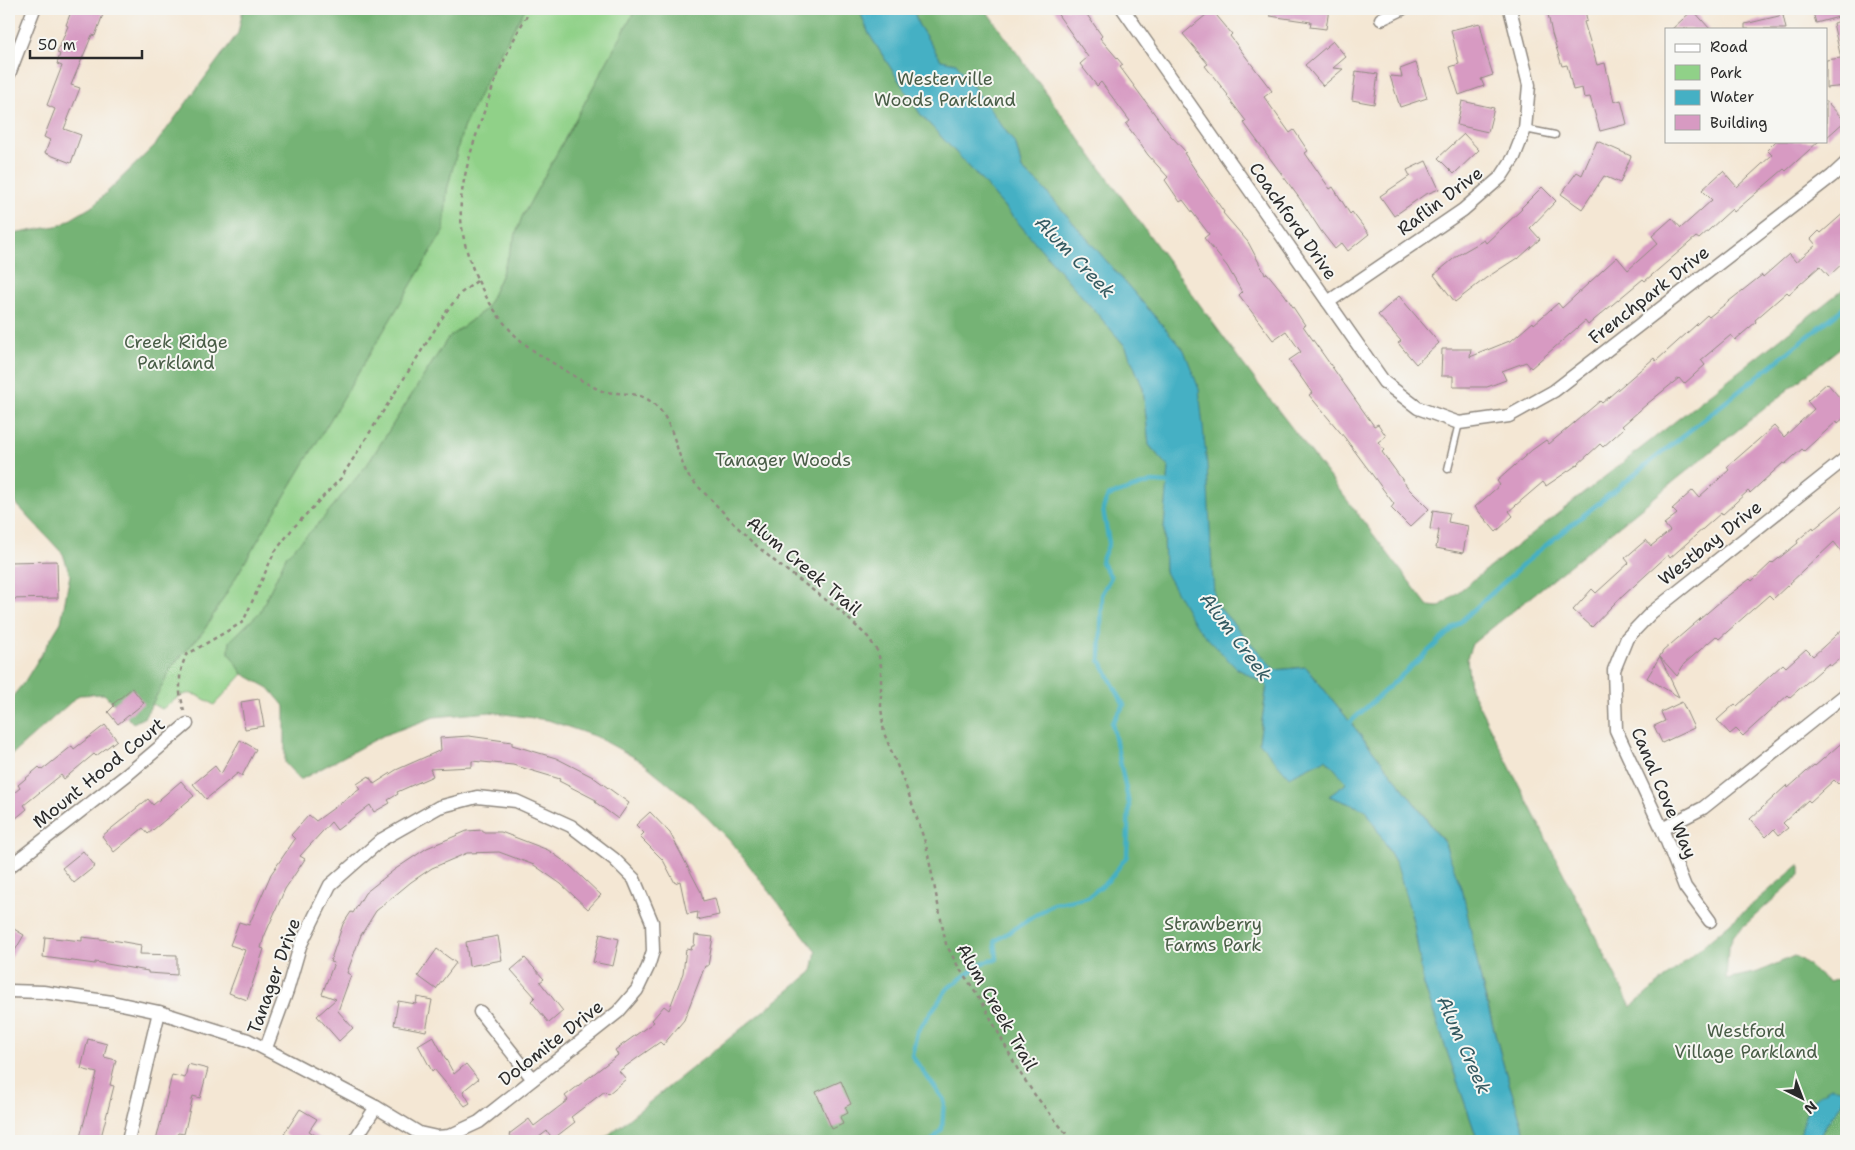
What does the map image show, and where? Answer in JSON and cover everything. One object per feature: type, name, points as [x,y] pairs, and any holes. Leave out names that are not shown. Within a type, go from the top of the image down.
[{"type":"street","points":[[9,74],[34,9]]},
{"type":"street","name":"Coachford Drive","points":[[1123,9],[1384,382],[1418,408],[1459,423]]},
{"type":"street","points":[[1381,19],[1402,9]]},
{"type":"street","name":"Raflin Drive","points":[[1328,302],[1463,210],[1501,177],[1514,157],[1524,129],[1529,84],[1510,9]]},
{"type":"street","name":"Frenchpark Drive","points":[[1459,423],[1510,416],[1554,391],[1825,182],[1846,163]]},
{"type":"street","name":"Westbay Drive","points":[[1614,670],[1627,638],[1651,613],[1846,458]]},
{"type":"street","name":"Canal Cove Way","points":[[1614,670],[1616,730],[1662,829],[1685,887],[1710,921]]},
{"type":"street","points":[[1662,829],[1703,808],[1846,694]]},
{"type":"street","name":"Mount Hood Court","points":[[9,867],[128,774],[188,724]]},
{"type":"street","name":"Tanager Drive","points":[[266,1048],[287,991],[300,946],[330,885],[381,840],[439,807],[477,797],[516,801],[572,826],[614,859],[634,879],[647,906]]},
{"type":"street","name":"Dolomite Drive","points":[[9,991],[112,1002],[159,1012],[248,1040],[376,1107],[419,1133],[437,1137],[449,1136],[479,1122],[618,1012],[637,990],[653,951],[652,922],[647,906]]},
{"type":"street","points":[[128,1141],[159,1012]]},
{"type":"street","points":[[480,1012],[532,1079]]},
{"type":"street","points":[[354,1141],[376,1107]]},
{"type":"lane","points":[[1524,129],[1554,134]]},
{"type":"lane","points":[[1448,469],[1459,423]]},
{"type":"path","name":"Alum Creek Trail","points":[[531,9],[498,71],[473,142],[461,194],[462,224],[466,251],[477,281],[496,313],[519,339],[542,355],[602,390],[641,396],[651,401],[663,416],[679,449],[683,467],[689,477],[752,541],[778,564],[838,609],[868,637],[878,652],[881,666],[881,707],[884,733],[908,792],[926,845],[946,944],[959,968],[980,998],[1018,1070],[1035,1095],[1072,1141]]},
{"type":"path","points":[[188,724],[180,693],[182,666],[186,655],[243,622],[274,553],[293,528],[330,492],[341,478],[446,312],[461,293],[477,281]]},
{"type":"green space","name":"Creek Ridge Parkland","points":[[243,9],[525,9],[496,60],[463,128],[447,190],[444,230],[203,632],[173,665],[145,717],[133,723],[104,694],[79,695],[9,757],[9,701],[25,681],[61,622],[70,575],[63,554],[9,496],[9,235],[61,225],[93,206],[155,145],[238,33]]},
{"type":"green space","points":[[525,9],[636,9],[522,217],[501,276],[486,309],[448,338],[367,465],[320,522],[287,555],[260,612],[230,641],[229,653],[243,674],[214,705],[192,694],[182,695],[162,709],[152,704],[173,665],[203,632],[444,230],[447,190],[463,128],[496,59]]},
{"type":"green space","name":"Tanager Woods","points":[[636,9],[859,9],[869,34],[921,115],[975,173],[1126,347],[1143,388],[1149,445],[1169,468],[1164,528],[1165,572],[1236,668],[1267,684],[1259,742],[1326,759],[1348,783],[1329,796],[1366,810],[1397,865],[1414,924],[1423,982],[1478,1141],[601,1141],[812,972],[816,951],[730,841],[697,807],[641,761],[597,737],[548,720],[490,712],[434,717],[382,736],[300,780],[285,763],[285,707],[269,688],[243,674],[229,653],[230,641],[260,612],[287,555],[320,522],[367,465],[448,338],[486,309],[501,276],[522,217]]},
{"type":"green space","name":"Westford Village Parkland","points":[[913,9],[985,9],[1240,360],[1428,606],[1439,607],[1846,287],[1846,343],[1472,644],[1467,658],[1470,688],[1631,1007],[1800,864],[1800,875],[1734,935],[1728,949],[1726,979],[1758,972],[1794,956],[1829,982],[1846,977],[1846,1141],[1818,1141],[1826,1124],[1842,1103],[1808,1108],[1799,1140],[1796,1141],[1531,1141],[1524,1131],[1504,1067],[1445,843],[1306,667],[1275,670],[1215,603],[1184,350],[1043,188],[1022,169],[1016,145],[956,63],[941,60],[918,24]]},
{"type":"water","name":"Alum Creek","points":[[859,9],[913,9],[918,24],[941,60],[956,63],[1016,145],[1022,169],[1043,188],[1184,350],[1199,389],[1207,465],[1215,603],[1275,670],[1306,667],[1445,844],[1463,893],[1482,985],[1504,1067],[1524,1131],[1531,1141],[1478,1141],[1423,982],[1414,924],[1397,865],[1366,810],[1329,796],[1347,783],[1326,759],[1289,777],[1259,742],[1267,685],[1236,668],[1195,625],[1165,572],[1164,528],[1169,468],[1149,445],[1143,388],[1126,347],[975,173],[921,115],[869,34]]},
{"type":"water","points":[[1831,1087],[1840,1089],[1845,1095],[1842,1103],[1826,1124],[1818,1141],[1796,1141],[1799,1140],[1805,1115],[1811,1103],[1822,1092]]},
{"type":"building","points":[[72,9],[105,9],[95,36],[92,35],[71,85],[80,88],[64,129],[81,135],[71,163],[45,153],[50,140],[44,137],[55,109],[47,105],[62,66],[57,64],[60,54],[57,53],[68,26],[66,25]]},
{"type":"building","points":[[1054,9],[1083,9],[1102,36],[1100,38],[1123,65],[1120,67],[1171,136],[1186,152],[1184,153],[1223,213],[1248,242],[1265,274],[1267,273],[1285,295],[1305,325],[1303,326],[1374,426],[1378,424],[1386,436],[1378,442],[1384,450],[1382,452],[1409,489],[1429,509],[1410,527],[1391,508],[1394,504],[1345,438],[1309,395],[1312,393],[1289,360],[1301,352],[1286,331],[1273,340],[1239,295],[1242,292],[1227,266],[1204,238],[1209,234],[1183,200],[1180,202],[1165,180],[1168,177],[1148,155],[1126,124],[1130,121],[1101,82],[1097,86],[1080,64],[1088,57]]},
{"type":"building","points":[[1271,9],[1329,9],[1326,29],[1310,27],[1311,22],[1270,16]]},
{"type":"building","points":[[1547,9],[1585,9],[1587,21],[1584,22],[1597,65],[1605,63],[1614,102],[1621,100],[1627,124],[1600,131],[1590,97],[1584,98],[1582,88],[1573,90],[1567,65],[1562,66],[1552,34]]},
{"type":"building","points":[[1812,9],[1846,9],[1846,15],[1816,23]]},
{"type":"building","points":[[1212,10],[1232,34],[1230,36],[1272,91],[1264,97],[1290,133],[1294,130],[1308,151],[1305,153],[1330,189],[1333,187],[1350,214],[1352,212],[1369,234],[1348,251],[1342,243],[1335,249],[1321,231],[1244,123],[1246,121],[1228,95],[1205,66],[1208,64],[1183,34]]},
{"type":"building","points":[[1693,10],[1709,28],[1673,28]]},
{"type":"building","points":[[1783,15],[1786,28],[1745,28],[1745,24]]},
{"type":"building","points":[[1846,20],[1846,86],[1828,88],[1828,60],[1841,58],[1833,23]]},
{"type":"building","points":[[1480,23],[1485,50],[1493,75],[1481,79],[1484,86],[1459,95],[1450,67],[1459,64],[1451,30]]},
{"type":"building","points":[[1333,41],[1346,57],[1333,68],[1343,69],[1323,86],[1305,65]]},
{"type":"building","points":[[1416,63],[1427,98],[1400,107],[1390,76],[1402,77],[1400,69]]},
{"type":"building","points":[[1356,71],[1378,74],[1374,104],[1352,100]]},
{"type":"building","points":[[1462,101],[1494,108],[1488,132],[1457,125]]},
{"type":"building","points":[[1828,103],[1845,121],[1828,136]]},
{"type":"building","points":[[1464,134],[1479,150],[1454,174],[1438,158]]},
{"type":"building","points":[[1597,141],[1631,156],[1620,183],[1604,176],[1582,209],[1561,194],[1577,172],[1582,175]]},
{"type":"building","points":[[1775,142],[1818,142],[1786,171],[1784,169],[1734,212],[1732,209],[1699,239],[1696,237],[1645,281],[1643,279],[1588,325],[1585,321],[1531,368],[1526,362],[1502,371],[1506,380],[1487,387],[1453,387],[1453,376],[1441,376],[1442,349],[1471,349],[1470,357],[1512,340],[1558,303],[1562,308],[1617,257],[1628,270],[1658,243],[1652,236],[1672,218],[1681,228],[1712,200],[1702,190],[1723,171],[1737,187],[1772,155],[1767,150]]},
{"type":"building","points":[[1426,161],[1439,189],[1424,195],[1394,216],[1380,196],[1410,176],[1407,170]]},
{"type":"building","points":[[1542,187],[1556,201],[1530,228],[1540,239],[1518,259],[1486,278],[1455,302],[1434,275],[1458,255],[1484,240],[1486,243]]},
{"type":"building","points":[[1846,211],[1846,260],[1829,276],[1820,266],[1789,294],[1787,292],[1735,340],[1731,335],[1701,360],[1705,365],[1684,384],[1679,378],[1622,426],[1624,428],[1603,447],[1600,444],[1577,465],[1546,486],[1543,482],[1509,511],[1513,516],[1496,532],[1475,507],[1500,485],[1497,481],[1532,450],[1546,440],[1549,444],[1600,401],[1602,403],[1654,358],[1656,361],[1707,315],[1709,317],[1762,275],[1763,277],[1789,254],[1796,262],[1816,245],[1811,239],[1819,231],[1821,233]]},
{"type":"building","points":[[1399,296],[1439,343],[1416,364],[1398,343],[1401,341],[1378,315]]},
{"type":"building","points":[[1827,383],[1846,405],[1846,416],[1838,423],[1837,421],[1804,451],[1802,449],[1785,464],[1783,463],[1750,493],[1748,491],[1670,558],[1668,555],[1613,605],[1592,627],[1573,610],[1592,589],[1596,593],[1629,563],[1625,558],[1646,540],[1651,546],[1670,531],[1664,524],[1677,514],[1672,509],[1693,490],[1699,497],[1729,470],[1727,467],[1774,426],[1784,437],[1814,409],[1807,401]]},
{"type":"building","points":[[1846,503],[1846,557],[1834,542],[1773,599],[1769,595],[1719,639],[1716,636],[1684,664],[1677,676],[1660,657],[1679,697],[1647,678],[1663,651],[1722,600],[1750,579],[1752,581],[1772,562],[1798,543],[1797,541],[1813,527],[1814,529]]},
{"type":"building","points":[[1433,510],[1450,513],[1448,522],[1468,526],[1463,553],[1436,548],[1439,530],[1430,529]]},
{"type":"building","points":[[57,561],[58,598],[9,599],[9,562]]},
{"type":"building","points":[[1846,626],[1846,653],[1831,666],[1828,664],[1790,697],[1788,695],[1743,736],[1736,729],[1730,734],[1717,720],[1735,704],[1737,706],[1783,664],[1786,667],[1806,649],[1813,656]]},
{"type":"building","points":[[132,688],[144,703],[118,724],[108,712],[114,706],[113,704]]},
{"type":"building","points":[[259,699],[264,726],[245,729],[241,702]]},
{"type":"building","points":[[1682,702],[1694,728],[1662,743],[1654,726],[1665,721],[1661,712]]},
{"type":"building","points":[[105,725],[117,740],[96,756],[94,754],[64,779],[61,775],[24,805],[27,809],[9,824],[9,797],[20,788],[18,785],[39,767],[42,770],[72,746],[74,749]]},
{"type":"building","points":[[469,736],[512,742],[512,745],[556,758],[593,777],[629,803],[618,819],[595,802],[596,800],[559,781],[560,779],[513,765],[472,761],[472,767],[430,769],[433,776],[397,792],[398,794],[388,800],[390,803],[374,812],[370,805],[337,830],[331,822],[300,856],[305,859],[285,889],[264,937],[261,948],[264,949],[247,1000],[229,993],[245,950],[230,945],[239,922],[249,925],[271,874],[295,839],[291,835],[309,815],[316,821],[360,789],[357,784],[369,776],[374,784],[396,770],[441,750],[440,738]]},
{"type":"building","points":[[1846,739],[1846,776],[1838,784],[1834,780],[1810,802],[1808,800],[1783,823],[1788,828],[1779,835],[1774,829],[1766,837],[1750,819],[1787,785],[1788,788]]},
{"type":"building","points":[[240,740],[256,749],[242,776],[238,773],[206,799],[193,784],[215,766],[221,774]]},
{"type":"building","points":[[181,781],[194,796],[148,834],[143,828],[114,852],[102,836],[148,799],[153,805]]},
{"type":"building","points":[[650,812],[670,833],[701,892],[703,901],[715,898],[719,915],[697,920],[698,912],[687,914],[680,881],[675,883],[663,860],[640,837],[644,833],[636,825]]},
{"type":"building","points":[[483,830],[483,832],[501,832],[548,850],[568,864],[601,895],[588,909],[561,884],[534,865],[499,852],[467,853],[432,868],[411,882],[376,911],[361,935],[347,973],[351,975],[338,1011],[353,1028],[339,1041],[317,1016],[336,999],[322,994],[334,963],[330,962],[343,924],[351,912],[353,913],[365,893],[394,870],[427,848],[467,831]]},
{"type":"building","points":[[83,851],[95,866],[74,883],[62,868]]},
{"type":"building","points":[[9,926],[24,935],[9,961]]},
{"type":"building","points":[[600,934],[619,939],[613,966],[593,962]]},
{"type":"building","points":[[695,935],[713,937],[708,966],[705,966],[684,1020],[663,1045],[660,1042],[619,1071],[626,1079],[608,1094],[605,1091],[571,1117],[575,1122],[553,1139],[547,1131],[534,1141],[515,1141],[509,1134],[529,1119],[534,1126],[568,1100],[565,1096],[618,1055],[615,1050],[654,1022],[652,1020],[664,1006],[669,1010],[683,973],[686,949],[691,950],[692,946],[694,946]]},
{"type":"building","points":[[498,936],[502,960],[469,966],[466,942]]},
{"type":"building","points":[[45,937],[82,941],[82,937],[118,941],[141,945],[140,954],[177,955],[177,975],[148,973],[148,971],[95,962],[95,964],[43,957]]},
{"type":"building","points":[[437,949],[456,963],[436,989],[418,976]]},
{"type":"building","points":[[525,958],[544,979],[540,982],[563,1011],[549,1023],[531,1001],[535,997],[511,970]]},
{"type":"building","points":[[417,997],[432,1000],[426,1031],[394,1025],[398,1001],[416,1004]]},
{"type":"building","points":[[433,1036],[454,1074],[466,1064],[478,1079],[463,1091],[470,1103],[465,1106],[434,1069],[432,1071],[418,1045]]},
{"type":"building","points":[[88,1039],[107,1044],[104,1057],[116,1060],[110,1085],[114,1086],[100,1141],[79,1141],[97,1073],[81,1069]]},
{"type":"building","points":[[188,1064],[208,1069],[200,1098],[193,1096],[184,1134],[178,1133],[176,1141],[156,1141],[172,1075],[185,1078]]},
{"type":"building","points":[[841,1081],[851,1104],[845,1107],[848,1113],[840,1117],[843,1124],[832,1129],[816,1092]]},
{"type":"building","points":[[300,1109],[317,1119],[309,1131],[324,1141],[295,1141],[284,1134]]},
{"type":"waterway","points":[[1346,726],[1536,553],[1846,306]]},
{"type":"waterway","points":[[932,1141],[942,1129],[944,1100],[912,1056],[917,1032],[948,988],[982,963],[997,959],[995,941],[1053,904],[1088,897],[1110,879],[1127,856],[1129,804],[1112,723],[1124,705],[1100,660],[1102,593],[1111,577],[1101,562],[1109,543],[1103,509],[1108,496],[1152,482],[1172,483]]},
{"type":"park label","name":"Westerville Woods Parkland","points":[[945,89]]},
{"type":"park label","name":"Strawberry Farms Park","points":[[1213,934]]}]
